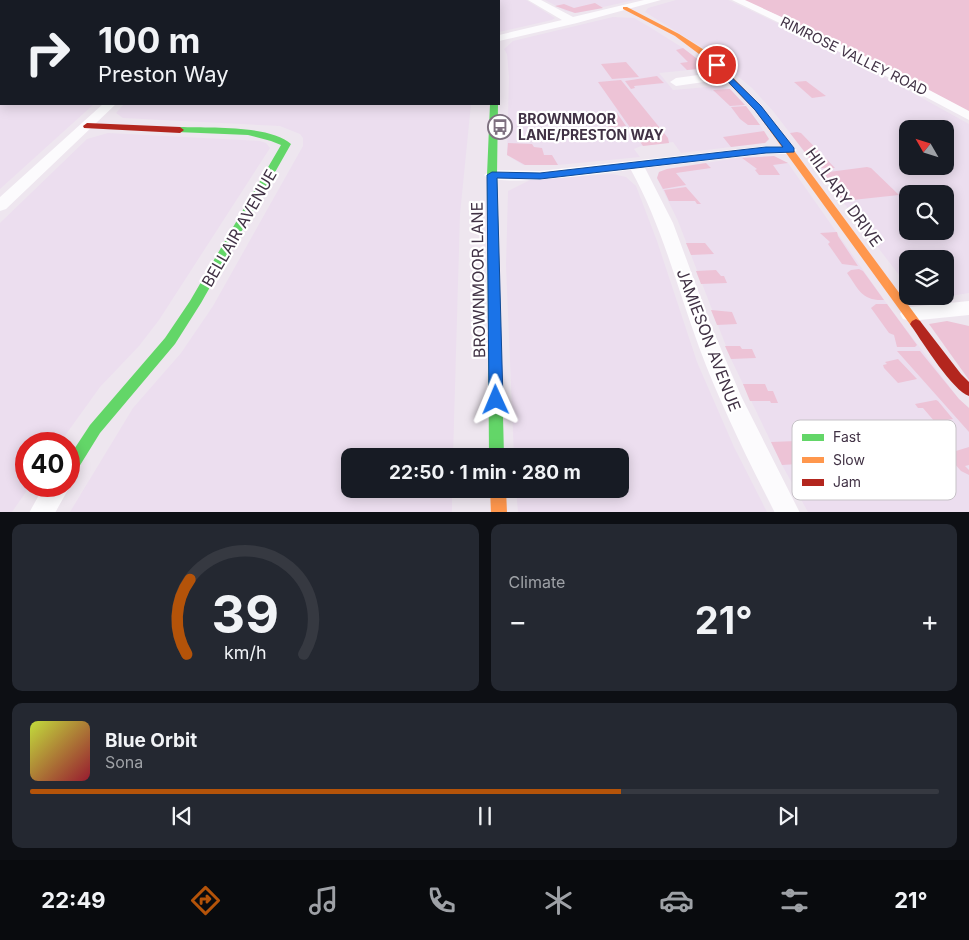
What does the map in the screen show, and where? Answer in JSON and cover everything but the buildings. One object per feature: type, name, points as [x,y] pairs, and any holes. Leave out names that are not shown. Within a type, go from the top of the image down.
[{"type":"street","points":[[533,0],[573,21]]},
{"type":"street","points":[[500,38],[656,0]]},
{"type":"street","name":"RIMROSE VALLEY ROAD","points":[[737,0],[816,36],[928,92],[969,116]]},
{"type":"street","name":"HILLARY DRIVE","points":[[625,8],[678,36],[705,55],[728,75],[758,108],[956,378],[969,391]]},
{"type":"street","points":[[676,82],[728,75]]},
{"type":"street","points":[[0,206],[109,105]]},
{"type":"street","name":"BROWNMOOR LANE","points":[[494,105],[492,175],[498,448]]},
{"type":"street","name":"BELLAIR AVENUE","points":[[80,453],[95,429],[170,341],[214,271],[286,144],[272,136],[260,134],[87,126]]},
{"type":"street","points":[[492,175],[540,176],[766,150],[790,150]]},
{"type":"street","name":"JAMIESON AVENUE","points":[[636,166],[659,207],[701,324],[741,424],[788,512]]},
{"type":"street","points":[[910,314],[968,309]]},
{"type":"street","points":[[41,512],[51,497]]},
{"type":"street","points":[[498,498],[498,512]]},
{"type":"shaded area","points":[[500,0],[526,0],[555,18],[500,32]]},
{"type":"shaded area","points":[[545,0],[634,0],[577,13],[566,11]]},
{"type":"shaded area","points":[[676,0],[728,0],[837,51],[969,124],[969,293],[954,295],[954,250],[899,250],[899,275],[773,111],[752,88],[706,50],[645,12],[648,8]]},
{"type":"shaded area","points":[[743,0],[969,0],[969,112],[824,36]]},
{"type":"shaded area","points":[[595,3],[603,8],[575,13],[555,6],[564,4],[574,8]]},
{"type":"shaded area","points":[[613,17],[634,18],[683,48],[709,68],[659,73],[673,90],[719,86],[729,88],[760,125],[769,140],[765,143],[681,153],[673,142],[641,146],[634,149],[640,157],[558,165],[523,165],[507,155],[509,77],[507,54],[504,49],[513,41]]},
{"type":"shaded area","points":[[683,48],[709,68],[687,70],[680,63],[688,62],[676,50]]},
{"type":"shaded area","points":[[626,62],[639,77],[612,79],[601,64]]},
{"type":"shaded area","points":[[657,76],[664,83],[634,86],[635,88],[631,89],[625,81]]},
{"type":"shaded area","points":[[621,80],[668,138],[669,143],[643,146],[598,82]]},
{"type":"shaded area","points":[[806,81],[826,96],[812,98],[794,82]]},
{"type":"shaded area","points":[[730,89],[745,105],[730,106],[713,90]]},
{"type":"shaded area","points":[[0,105],[93,105],[0,189]]},
{"type":"shaded area","points":[[123,105],[471,105],[460,214],[453,448],[341,448],[341,498],[452,498],[452,512],[70,512],[133,408],[181,353],[213,306],[303,146],[303,138],[300,134],[280,126],[123,118],[116,113]]},
{"type":"shaded area","points":[[746,106],[760,125],[748,125],[740,119],[731,107]]},
{"type":"shaded area","points":[[617,113],[626,126],[609,128],[605,121],[619,119],[604,120],[600,115]]},
{"type":"shaded area","points":[[764,131],[769,139],[765,143],[731,147],[723,137]]},
{"type":"shaded area","points":[[108,133],[260,141],[266,143],[270,148],[159,320],[139,346],[100,387],[68,432],[15,432],[15,497],[22,497],[12,512],[0,512],[0,223],[87,139]]},
{"type":"shaded area","points":[[790,133],[801,133],[835,168],[817,168]]},
{"type":"shaded area","points":[[508,143],[532,144],[534,147],[542,148],[544,155],[552,155],[558,165],[525,165],[507,155]]},
{"type":"shaded area","points":[[774,156],[788,163],[887,304],[959,399],[969,408],[969,512],[808,512],[801,500],[956,500],[956,420],[792,420],[792,483],[731,359],[678,221],[657,178],[659,172],[667,169],[744,157]]},
{"type":"shaded area","points":[[774,156],[788,163],[773,165],[780,175],[759,175],[755,170],[757,169],[742,158]]},
{"type":"shaded area","points":[[706,163],[711,168],[676,173],[686,185],[663,189],[657,178],[659,172],[667,169]]},
{"type":"shaded area","points":[[871,168],[899,195],[843,201],[821,173]]},
{"type":"shaded area","points":[[612,174],[626,177],[636,186],[657,241],[697,362],[734,447],[767,512],[518,512],[517,498],[629,498],[629,448],[514,448],[506,266],[508,191],[530,180]]},
{"type":"shaded area","points":[[686,187],[701,204],[697,204],[695,201],[669,201],[664,190]]},
{"type":"shaded area","points":[[837,232],[858,266],[842,264],[828,244],[830,242],[820,233]]},
{"type":"shaded area","points":[[686,243],[705,243],[714,254],[691,255]]},
{"type":"shaded area","points":[[859,269],[863,271],[884,300],[871,299],[858,289],[847,273],[851,270]]},
{"type":"shaded area","points":[[716,270],[721,276],[724,276],[727,283],[701,284],[696,271]]},
{"type":"shaded area","points":[[876,304],[887,304],[917,345],[915,347],[897,347],[894,335],[889,333],[871,308]]},
{"type":"shaded area","points":[[711,310],[732,312],[737,324],[717,325]]},
{"type":"shaded area","points":[[947,321],[969,326],[969,380],[929,324]]},
{"type":"shaded area","points":[[725,346],[740,346],[742,349],[752,349],[756,358],[731,359]]},
{"type":"shaded area","points":[[897,351],[920,351],[959,399],[969,408],[969,432]]},
{"type":"shaded area","points":[[898,359],[917,379],[898,383],[884,368],[883,365],[887,364],[885,362]]},
{"type":"shaded area","points":[[743,384],[765,384],[768,391],[773,391],[778,403],[750,401]]},
{"type":"shaded area","points":[[936,400],[953,419],[933,420],[923,408],[918,408],[915,404]]},
{"type":"shaded area","points":[[792,441],[792,464],[782,465],[771,442]]},
{"type":"shaded area","points":[[969,447],[969,465],[965,466],[969,470],[969,475],[961,471],[956,465],[956,451]]},
{"type":"traffic: fast","points":[[494,105],[492,175],[497,448]]},
{"type":"traffic: fast","points":[[80,453],[95,429],[170,341],[195,303],[286,144],[262,135],[248,133],[180,130]]},
{"type":"traffic: slow","points":[[625,8],[677,35],[706,55],[758,108],[916,324]]},
{"type":"traffic: slow","points":[[498,498],[499,512]]},
{"type":"traffic: jam","points":[[87,126],[180,130]]},
{"type":"traffic: jam","points":[[916,324],[956,378],[969,391]]},
{"type":"place","name":"BROWNMOOR LANE/PRESTON WAY","points":[[500,127]]},
{"type":"route","points":[[496,400],[492,175],[540,176],[766,150],[790,150],[758,108],[717,65]]}]
